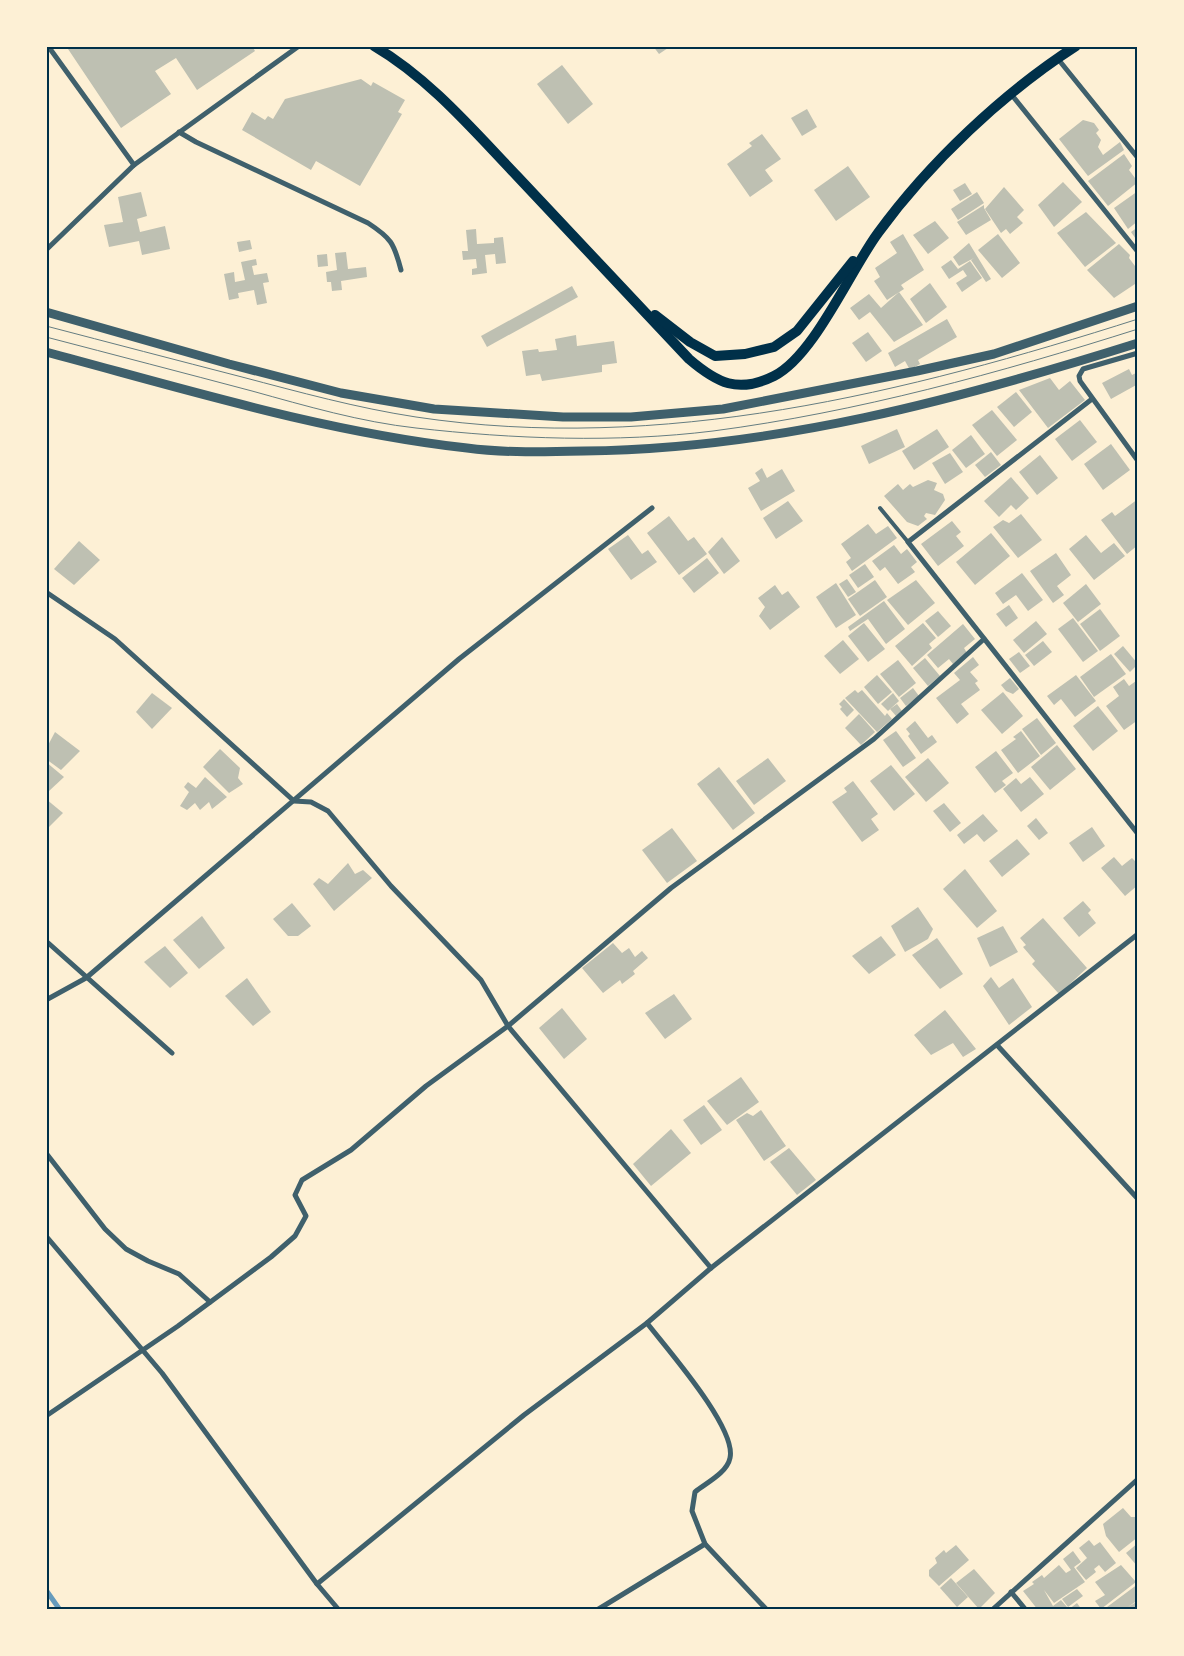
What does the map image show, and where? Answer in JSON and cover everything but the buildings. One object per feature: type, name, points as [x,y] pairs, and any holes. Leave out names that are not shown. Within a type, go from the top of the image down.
[{"type":"main road","points":[[374,46],[424,82],[467,124],[689,359],[704,372],[729,385],[746,386],[776,376],[797,358],[817,334],[877,234]]},
{"type":"main road","points":[[629,294],[690,342],[715,356],[745,354],[774,347],[797,331],[904,200],[936,166],[1010,93],[1076,46]]},
{"type":"street","points":[[48,46],[134,165]]},
{"type":"street","points":[[46,250],[134,165],[299,46]]},
{"type":"street","points":[[1058,58],[1138,158]]},
{"type":"street","points":[[1010,93],[1138,252]]},
{"type":"street","points":[[179,132],[196,142],[368,223],[387,235],[394,244],[401,270]]},
{"type":"street","points":[[46,312],[229,364],[341,393],[434,409],[553,416],[622,417],[723,409],[898,375],[994,354],[1138,306]]},
{"type":"street","points":[[46,352],[287,415],[379,436],[470,449],[554,452],[635,451],[718,444],[785,434],[994,387],[1138,343]]},
{"type":"street","points":[[1138,353],[1079,372],[1080,381],[1138,461]]},
{"type":"street","points":[[1092,399],[908,542],[1138,834]]},
{"type":"street","points":[[46,1000],[86,978],[459,659],[652,508]]},
{"type":"street","points":[[46,592],[74,613],[115,639],[294,801],[311,802],[328,811],[391,886],[481,980],[508,1026],[711,1268]]},
{"type":"street","points":[[46,1416],[210,1302],[295,1236],[306,1216],[295,1195],[302,1180],[351,1150],[426,1086],[508,1026],[671,888],[874,739],[984,639]]},
{"type":"street","points":[[317,1584],[524,1415],[647,1323],[711,1268],[1138,934]]},
{"type":"street","points":[[46,941],[172,1053]]},
{"type":"street","points":[[997,1045],[1138,1199]]},
{"type":"street","points":[[46,1153],[105,1229],[126,1249],[179,1274],[210,1302]]},
{"type":"street","points":[[46,1236],[162,1373],[317,1584],[339,1610]]},
{"type":"street","points":[[647,1323],[718,1416],[729,1437],[730,1458],[722,1472],[695,1492],[692,1511],[705,1544],[767,1610]]},
{"type":"street","points":[[992,1610],[1138,1479]]},
{"type":"street","points":[[597,1610],[705,1544]]},
{"type":"street","points":[[1011,1592],[1026,1610]]},
{"type":"lane","points":[[880,508],[908,542]]},
{"type":"waterway","points":[[46,1590],[60,1610]]},
{"type":"tram line","points":[[46,326],[307,394],[394,413],[508,426],[600,428],[691,422],[782,410],[872,392],[962,371],[1138,319]]},
{"type":"tram line","points":[[46,337],[313,408],[375,422],[490,435],[602,438],[676,435],[713,431],[821,413],[981,376],[1138,329]]}]
